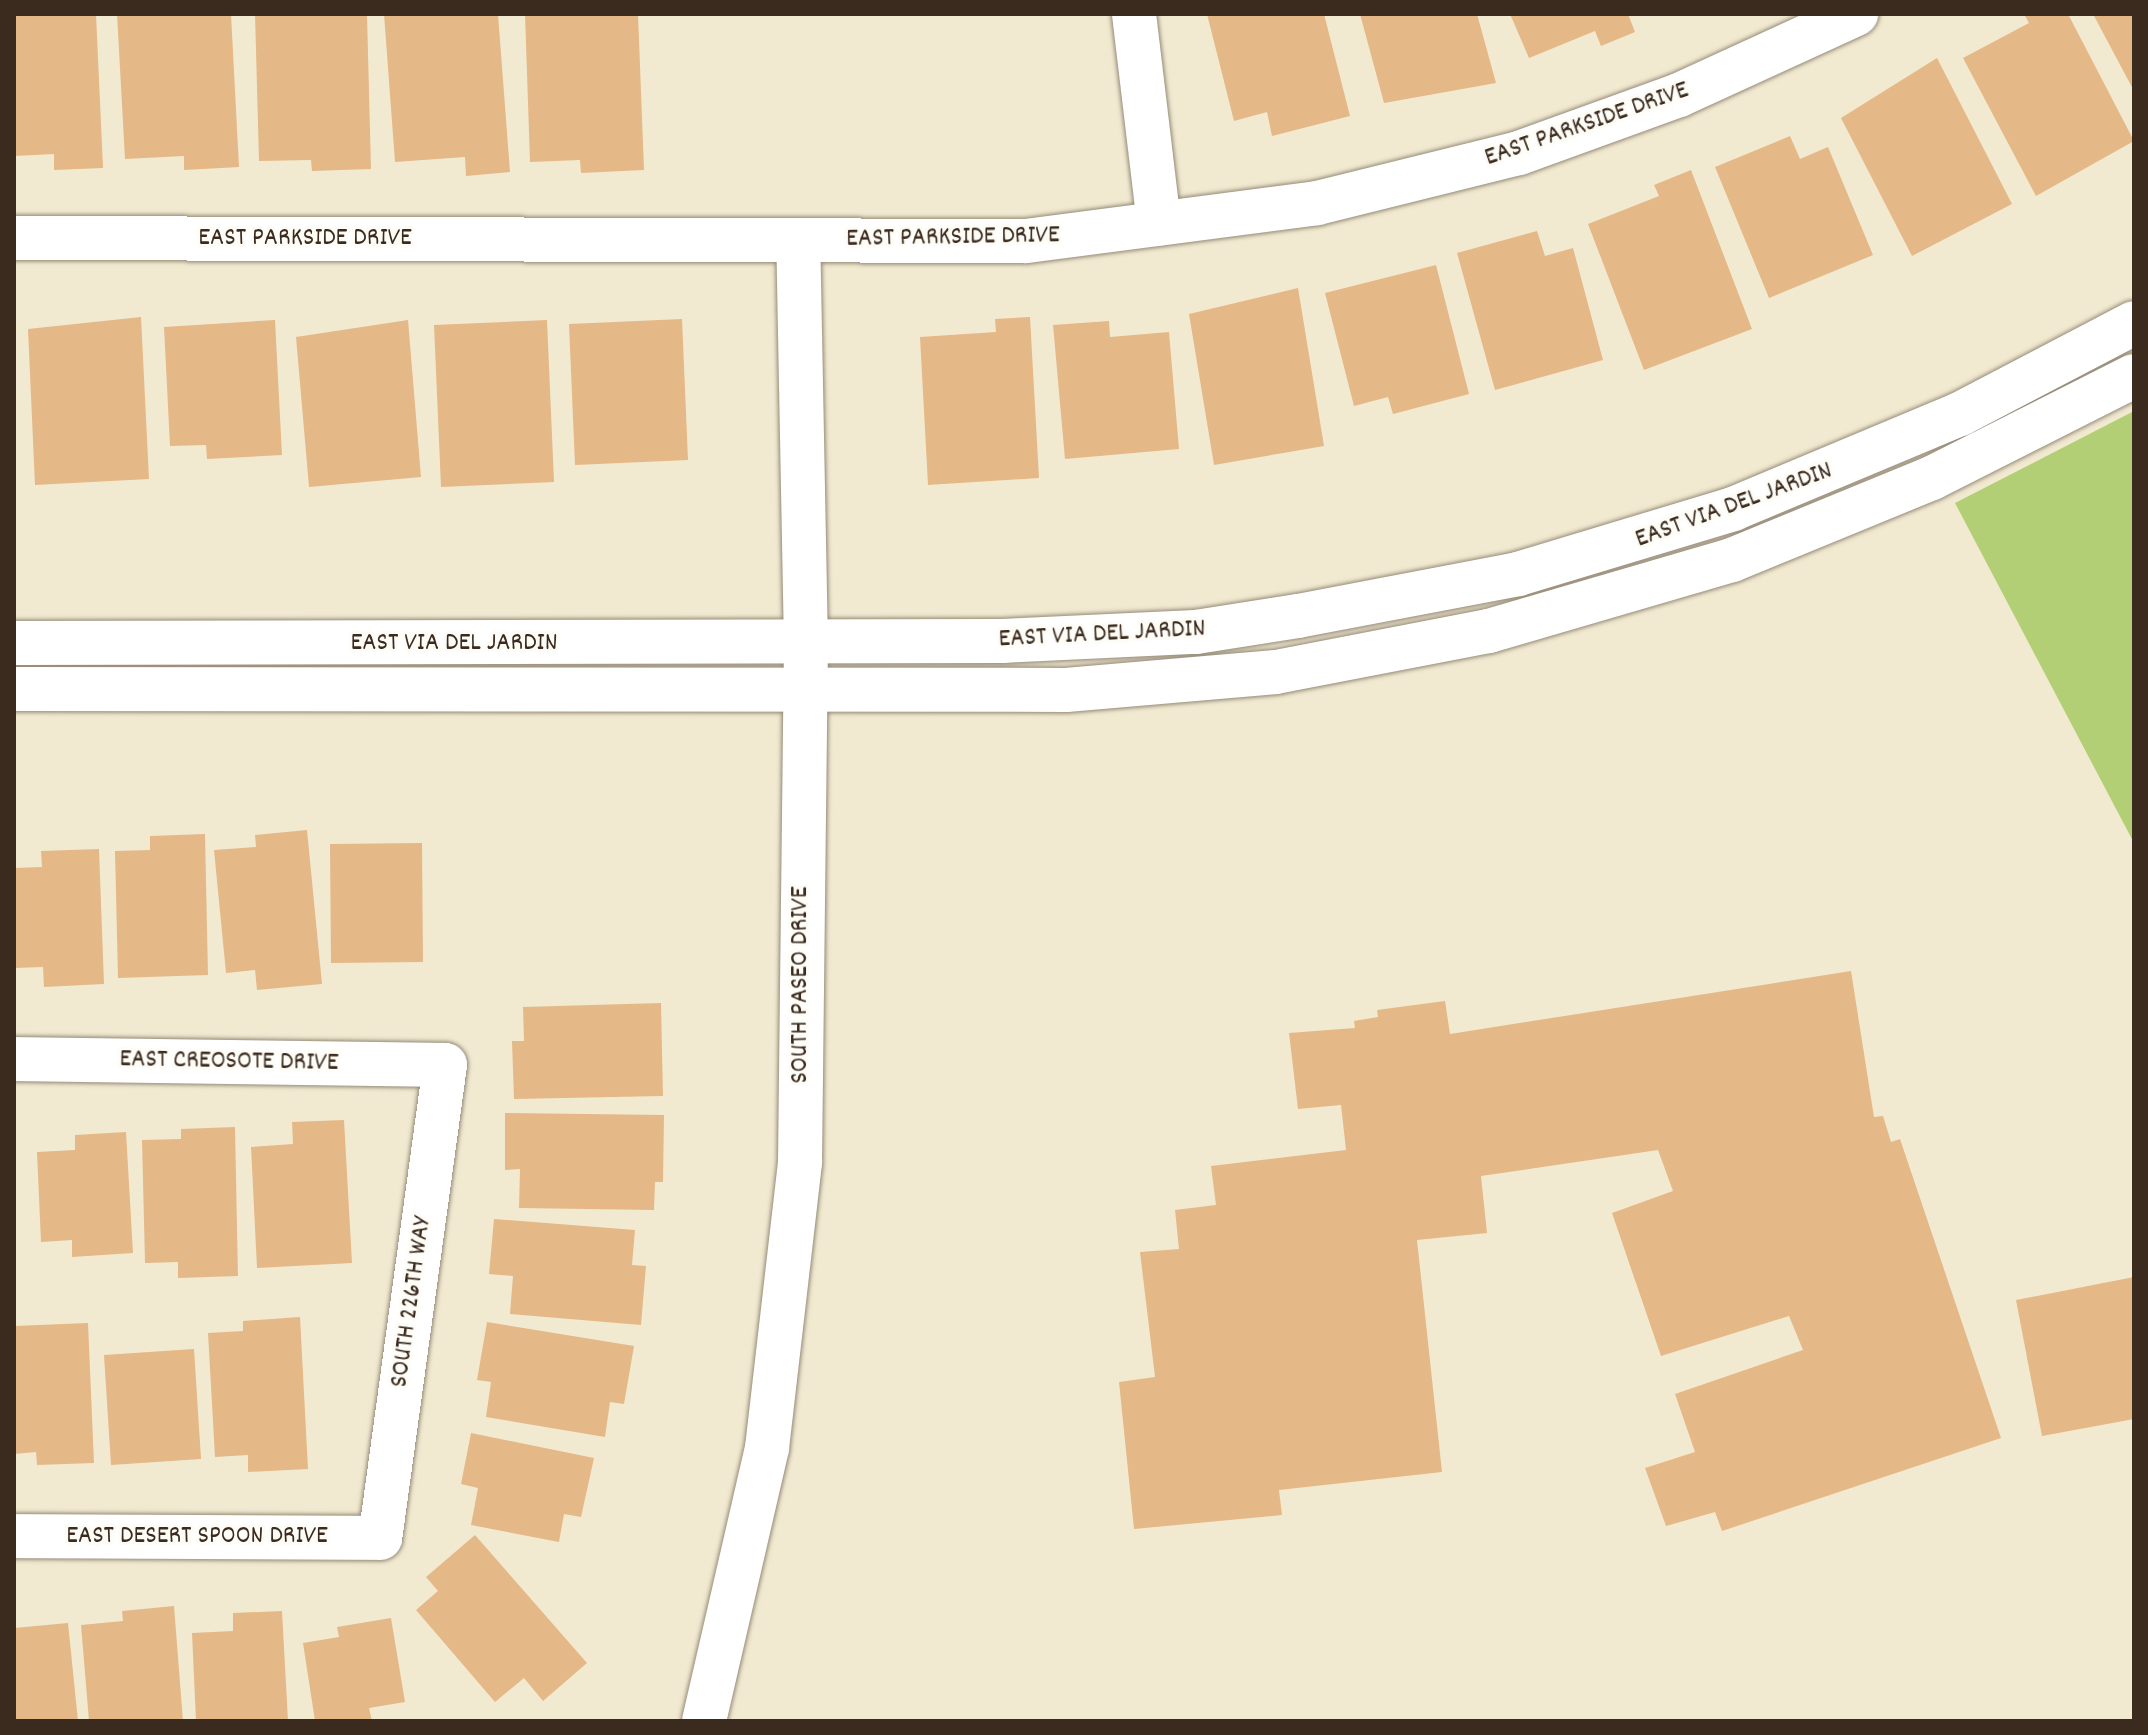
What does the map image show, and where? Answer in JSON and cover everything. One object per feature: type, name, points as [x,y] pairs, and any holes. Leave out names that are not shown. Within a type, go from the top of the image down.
[{"type":"street","points":[[1134,14],[1159,224]]},
{"type":"street","name":"EAST PARKSIDE DRIVE","points":[[14,238],[1026,241],[1317,203],[1519,153],[1679,95],[1856,14]]},
{"type":"street","name":"SOUTH PASEO DRIVE","points":[[704,1721],[755,1507],[793,1261],[806,645],[798,240]]},
{"type":"street","name":"EAST VIA DEL JARDIN","points":[[14,643],[806,645],[1196,632],[1518,574],[1733,509],[1845,466],[2134,323]]},
{"type":"street","points":[[1880,500],[1913,467],[2134,345]]},
{"type":"street","name":"EAST VIA DEL JARDIN","points":[[14,689],[804,693],[1066,690],[1361,657],[1599,602],[1880,500],[2134,376]]},
{"type":"street","name":"EAST CREOSOTE DRIVE","points":[[14,1059],[445,1065]]},
{"type":"street","name":"SOUTH 226TH WAY","points":[[380,1538],[445,1065]]},
{"type":"street","name":"EAST DESERT SPOON DRIVE","points":[[14,1536],[380,1538]]},
{"type":"green space","points":[[2134,411],[2134,843],[1955,503]]},
{"type":"building","points":[[14,14],[96,14],[103,168],[54,170],[54,154],[14,156]]},
{"type":"building","points":[[117,14],[231,14],[239,167],[184,170],[184,156],[125,159]]},
{"type":"building","points":[[255,14],[367,14],[371,169],[312,171],[311,160],[259,161]]},
{"type":"building","points":[[384,14],[498,14],[510,172],[466,176],[465,157],[395,162]]},
{"type":"building","points":[[525,14],[638,14],[644,170],[581,173],[580,160],[530,162]]},
{"type":"building","points":[[1207,14],[1324,14],[1350,116],[1272,136],[1267,112],[1234,121]]},
{"type":"building","points":[[1360,14],[1477,14],[1496,83],[1384,103]]},
{"type":"building","points":[[1510,14],[1628,14],[1635,32],[1601,46],[1595,31],[1529,58]]},
{"type":"building","points":[[2024,14],[2068,14],[2134,141],[2036,196],[1963,58],[2029,23]]},
{"type":"building","points":[[2093,14],[2134,14],[2134,91]]},
{"type":"building","points":[[1937,58],[2012,204],[1912,256],[1841,118]]},
{"type":"building","points":[[1790,136],[1800,159],[1828,147],[1873,255],[1769,298],[1715,167]]},
{"type":"building","points":[[1691,170],[1752,329],[1644,370],[1588,224],[1659,196],[1654,185]]},
{"type":"building","points":[[1537,231],[1545,256],[1573,248],[1603,360],[1495,390],[1457,253]]},
{"type":"building","points":[[1436,265],[1469,394],[1393,414],[1388,397],[1354,406],[1325,293]]},
{"type":"building","points":[[1298,288],[1324,446],[1214,465],[1189,314]]},
{"type":"building","points":[[141,317],[149,479],[35,485],[28,329]]},
{"type":"building","points":[[1030,317],[1039,478],[928,485],[920,337],[996,332],[995,319]]},
{"type":"building","points":[[682,319],[688,460],[575,465],[569,324]]},
{"type":"building","points":[[275,320],[282,455],[207,459],[206,445],[170,446],[164,327]]},
{"type":"building","points":[[408,320],[421,477],[309,487],[296,337]]},
{"type":"building","points":[[547,320],[554,482],[441,487],[434,325]]},
{"type":"building","points":[[1109,321],[1110,337],[1169,332],[1179,449],[1065,459],[1053,325]]},
{"type":"building","points":[[307,830],[322,984],[257,990],[255,970],[226,973],[214,850],[256,847],[255,835]]},
{"type":"building","points":[[205,834],[208,975],[118,978],[115,851],[150,850],[150,836]]},
{"type":"building","points":[[422,843],[423,962],[331,963],[330,844]]},
{"type":"building","points":[[99,849],[104,984],[44,987],[43,967],[14,968],[14,868],[42,867],[41,851]]},
{"type":"building","points":[[1851,971],[1874,1117],[1883,1116],[1891,1142],[1900,1139],[2001,1438],[1722,1531],[1715,1512],[1666,1526],[1645,1468],[1695,1452],[1675,1394],[1803,1350],[1789,1316],[1661,1356],[1612,1213],[1673,1191],[1658,1150],[1481,1176],[1487,1233],[1417,1240],[1442,1472],[1279,1490],[1282,1515],[1134,1529],[1119,1382],[1155,1377],[1140,1252],[1179,1249],[1175,1210],[1216,1205],[1211,1166],[1346,1150],[1341,1105],[1298,1109],[1289,1033],[1355,1028],[1354,1021],[1378,1017],[1377,1010],[1445,1001],[1450,1034]]},
{"type":"building","points":[[661,1003],[663,1096],[514,1099],[512,1041],[524,1041],[523,1007]]},
{"type":"building","points":[[505,1113],[664,1115],[663,1182],[655,1182],[654,1210],[519,1208],[520,1169],[505,1170]]},
{"type":"building","points":[[344,1120],[352,1263],[257,1268],[251,1147],[293,1144],[292,1122]]},
{"type":"building","points":[[235,1127],[238,1276],[178,1278],[178,1262],[145,1263],[142,1140],[181,1139],[181,1129]]},
{"type":"building","points":[[126,1132],[133,1253],[72,1257],[72,1240],[41,1242],[37,1152],[75,1150],[75,1135]]},
{"type":"building","points":[[494,1219],[635,1230],[632,1265],[646,1266],[641,1325],[510,1314],[513,1276],[489,1274]]},
{"type":"building","points":[[2134,1277],[2134,1419],[2042,1436],[2016,1300]]},
{"type":"building","points":[[300,1317],[308,1469],[248,1472],[248,1455],[215,1457],[208,1333],[243,1331],[243,1321]]},
{"type":"building","points":[[487,1322],[634,1346],[624,1404],[610,1402],[605,1437],[486,1417],[491,1382],[477,1380]]},
{"type":"building","points":[[88,1323],[94,1463],[37,1465],[36,1452],[14,1454],[14,1326]]},
{"type":"building","points":[[194,1349],[201,1459],[111,1465],[104,1355]]},
{"type":"building","points":[[471,1433],[594,1458],[581,1517],[564,1514],[559,1542],[471,1525],[478,1488],[461,1484]]},
{"type":"building","points":[[475,1535],[587,1663],[543,1701],[524,1678],[495,1702],[416,1610],[438,1591],[426,1577]]},
{"type":"building","points":[[174,1606],[183,1721],[89,1721],[81,1625],[123,1621],[122,1611]]},
{"type":"building","points":[[282,1611],[288,1721],[196,1721],[192,1633],[233,1631],[233,1613]]},
{"type":"building","points":[[391,1618],[405,1702],[369,1708],[372,1721],[315,1721],[303,1643],[339,1637],[337,1627]]},
{"type":"building","points":[[68,1623],[78,1721],[14,1721],[14,1628]]}]
